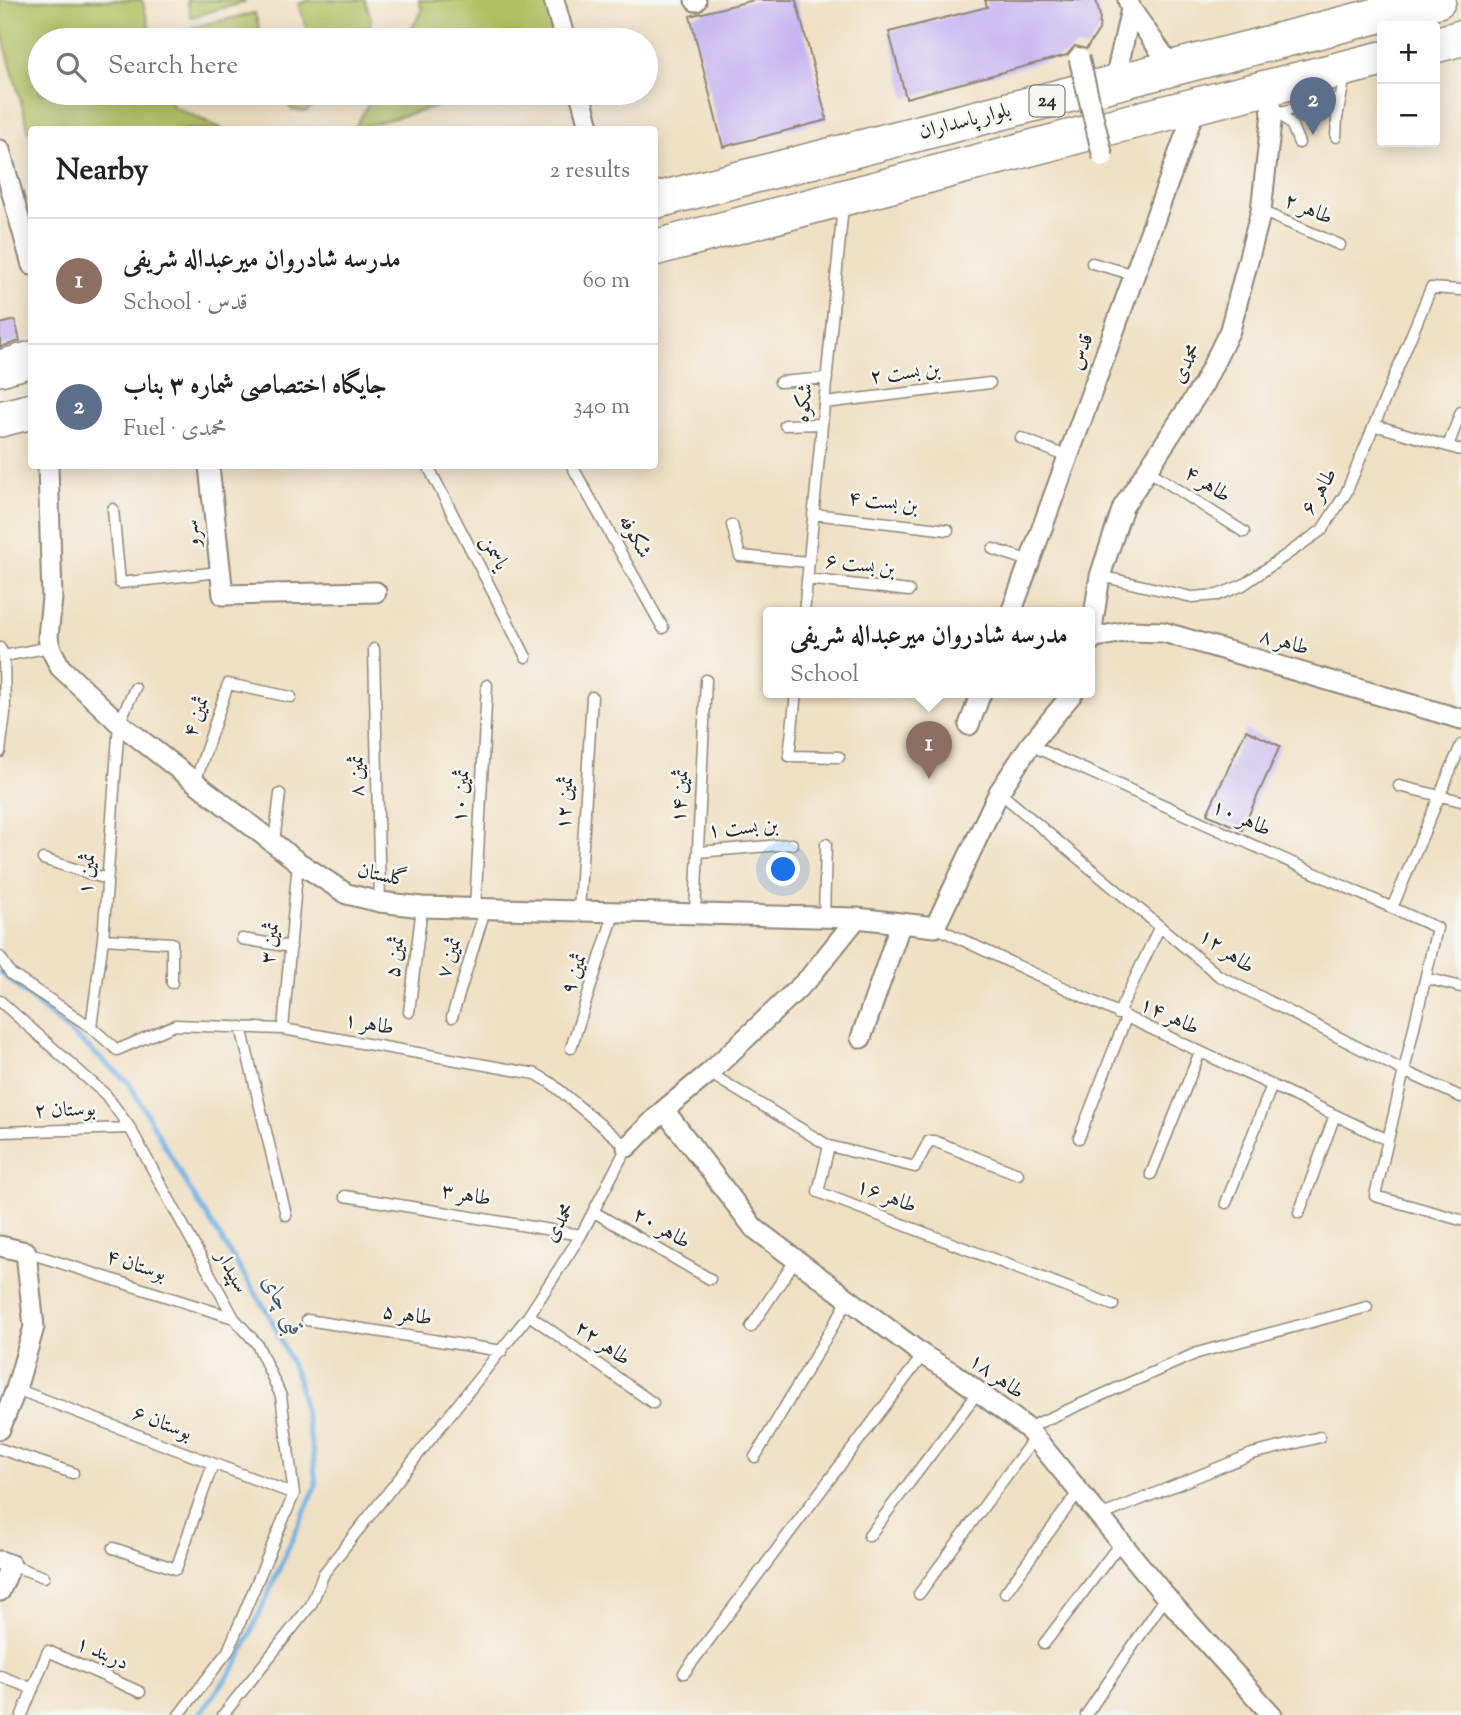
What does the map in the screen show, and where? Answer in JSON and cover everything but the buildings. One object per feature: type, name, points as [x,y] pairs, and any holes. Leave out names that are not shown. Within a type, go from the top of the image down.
[{"type":"highway","name":"بلوار پاسداران","points":[[658,200],[1438,0]]},
{"type":"highway","points":[[1440,44],[1461,38]]},
{"type":"highway","name":"بلوار پاسداران","points":[[658,247],[1196,106],[1274,102],[1343,84],[1377,63]]},
{"type":"highway","points":[[0,368],[28,360]]},
{"type":"highway","points":[[0,419],[28,412]]},
{"type":"street","points":[[554,0],[562,28]]},
{"type":"street","points":[[1129,5],[1172,69]]},
{"type":"street","points":[[1114,84],[1129,5]]},
{"type":"street","points":[[1079,58],[1103,158]]},
{"type":"street","name":"محمدی","points":[[1095,612],[1100,576],[1123,508],[1203,385],[1230,330],[1261,211],[1274,102]]},
{"type":"street","points":[[583,105],[589,126]]},
{"type":"street","name":"قدس","points":[[1013,607],[1196,106]]},
{"type":"street","points":[[0,150],[28,251]]},
{"type":"street","points":[[48,469],[52,598],[48,629],[50,647]]},
{"type":"street","name":"سرو","points":[[209,469],[223,595],[376,592]]},
{"type":"street","name":"طاهر ۸","points":[[1095,639],[1130,631],[1163,632],[1461,719]]},
{"type":"street","name":"گلستان","points":[[50,647],[60,667],[119,723],[274,844],[347,894],[380,902],[422,907],[857,918],[935,928]]},
{"type":"street","points":[[969,725],[979,698]]},
{"type":"street","points":[[935,928],[999,792],[1030,745],[1069,698]]},
{"type":"street","name":"محمدی","points":[[627,1147],[809,978],[857,918]]},
{"type":"street","points":[[861,1038],[901,923]]},
{"type":"street","name":"طاهر ۱۸","points":[[664,1110],[754,1228],[1031,1433],[1166,1597],[1272,1715]]},
{"type":"street","points":[[0,1246],[26,1252],[33,1327],[16,1389],[2,1421]]},
{"type":"street","points":[[0,1591],[5,1563]]},
{"type":"lane","points":[[1336,137],[1343,84]]},
{"type":"lane","points":[[1274,102],[1292,126],[1299,142]]},
{"type":"lane","name":"شکوه","points":[[805,607],[844,198]]},
{"type":"lane","name":"طاهر ۲","points":[[1261,211],[1340,244]]},
{"type":"lane","points":[[1092,263],[1135,275]]},
{"type":"lane","name":"طاهر ۶","points":[[1100,576],[1192,597],[1218,595],[1243,585],[1322,530],[1346,493],[1431,288],[1461,290]]},
{"type":"lane","points":[[780,382],[827,378]]},
{"type":"lane","name":"بن بست ۲","points":[[824,403],[990,383]]},
{"type":"lane","points":[[1448,446],[1461,412]]},
{"type":"lane","points":[[785,425],[822,424]]},
{"type":"lane","points":[[1374,425],[1461,450]]},
{"type":"lane","points":[[1021,438],[1068,457]]},
{"type":"lane","name":"یاسمن","points":[[430,469],[526,657]]},
{"type":"lane","name":"شکوفه","points":[[574,469],[663,628]]},
{"type":"lane","name":"طاهر ۴","points":[[1149,471],[1244,532]]},
{"type":"lane","points":[[113,509],[120,583],[219,572]]},
{"type":"lane","name":"بن بست ۴","points":[[813,514],[948,530]]},
{"type":"lane","points":[[732,525],[740,556],[809,562]]},
{"type":"lane","points":[[993,549],[1030,561]]},
{"type":"lane","name":"بن بست ۶","points":[[807,579],[909,591]]},
{"type":"lane","points":[[0,752],[5,713],[2,652],[50,647]]},
{"type":"lane","name":"ثمین ۸","points":[[374,649],[380,902]]},
{"type":"lane","name":"ثمین ۱۴","points":[[695,913],[706,680]]},
{"type":"lane","name":"ثمین ۴","points":[[195,783],[228,684],[291,697]]},
{"type":"lane","name":"ثمین ۱۰","points":[[480,910],[487,685]]},
{"type":"lane","points":[[119,723],[135,688]]},
{"type":"lane","name":"ثمین ۱۲","points":[[579,911],[592,697]]},
{"type":"lane","points":[[795,698],[789,756],[839,757]]},
{"type":"lane","name":"ثمین ۱","points":[[91,1027],[103,939],[119,723]]},
{"type":"lane","name":"طاهر ۱۰","points":[[1030,745],[1437,928],[1426,978]]},
{"type":"lane","points":[[1392,908],[1461,745]]},
{"type":"lane","points":[[1399,786],[1461,801]]},
{"type":"lane","name":"طاهر ۱۲","points":[[999,792],[1218,975],[1404,1071],[1461,1097]]},
{"type":"lane","points":[[274,844],[280,794]]},
{"type":"lane","name":"بن بست ۱","points":[[698,852],[792,844]]},
{"type":"lane","points":[[824,918],[826,844]]},
{"type":"lane","points":[[43,859],[107,879]]},
{"type":"lane","name":"ثمین ۳","points":[[283,1029],[298,862]]},
{"type":"lane","name":"ثمین ۵","points":[[409,1012],[422,907]]},
{"type":"lane","name":"ثمین ۷","points":[[452,1017],[480,910]]},
{"type":"lane","name":"ثمین ۹","points":[[571,1048],[615,911]]},
{"type":"lane","points":[[1079,1138],[1122,1016],[1160,926]]},
{"type":"lane","name":"طاهر ۱۴","points":[[935,928],[1388,1140]]},
{"type":"lane","points":[[103,939],[172,943],[172,983]]},
{"type":"lane","points":[[242,939],[291,947]]},
{"type":"lane","points":[[0,957],[11,974],[91,1027]]},
{"type":"lane","points":[[1461,987],[1426,978],[1375,1196],[1461,1220]]},
{"type":"lane","name":"سپیدار","points":[[0,1001],[106,1094],[130,1128],[234,1318],[257,1344],[281,1396],[294,1494]]},
{"type":"lane","name":"طاهر ۱","points":[[91,1027],[117,1050],[175,1025],[283,1029],[536,1074],[551,1083],[627,1147]]},
{"type":"lane","points":[[241,1027],[286,1215]]},
{"type":"lane","points":[[1150,1174],[1200,1052]]},
{"type":"lane","points":[[709,1073],[829,1146],[915,1167],[925,1144],[934,1140],[1018,1174]]},
{"type":"lane","points":[[1226,1203],[1272,1085]]},
{"type":"lane","points":[[1299,1213],[1335,1115]]},
{"type":"lane","name":"بوستان ۲","points":[[0,1132],[130,1128]]},
{"type":"lane","name":"طاهر ۱۶","points":[[829,1146],[818,1192],[1113,1305]]},
{"type":"lane","name":"محمدی","points":[[223,1715],[311,1605],[324,1573],[529,1315],[581,1235],[627,1147]]},
{"type":"lane","name":"طاهر ۳","points":[[345,1196],[581,1235]]},
{"type":"lane","name":"طاهر ۲۰","points":[[594,1212],[710,1279]]},
{"type":"lane","name":"بوستان ۴","points":[[26,1252],[234,1318]]},
{"type":"lane","points":[[751,1327],[796,1259]]},
{"type":"lane","points":[[755,1457],[849,1299]]},
{"type":"lane","points":[[919,1594],[1031,1433],[1197,1353],[1367,1307]]},
{"type":"lane","name":"طاهر ۲۲","points":[[529,1315],[653,1404]]},
{"type":"lane","name":"طاهر ۵","points":[[307,1320],[502,1351]]},
{"type":"lane","points":[[684,1673],[923,1355]]},
{"type":"lane","name":"بوستان ۶","points":[[16,1389],[294,1494]]},
{"type":"lane","points":[[869,1536],[978,1392]]},
{"type":"lane","points":[[1100,1516],[1252,1454],[1320,1437]]},
{"type":"lane","points":[[0,1449],[73,1473]]},
{"type":"lane","points":[[113,1548],[176,1569],[213,1464]]},
{"type":"lane","points":[[1005,1592],[1080,1490]]},
{"type":"lane","points":[[179,1715],[228,1651],[294,1494]]},
{"type":"lane","points":[[1044,1644],[1121,1542]]},
{"type":"lane","points":[[5,1563],[44,1577]]},
{"type":"lane","points":[[1086,1715],[1166,1597]]},
{"type":"lane","name":"دربند ۱","points":[[33,1689],[48,1651],[140,1692]]},
{"type":"lane","points":[[0,1676],[33,1689],[22,1715]]},
{"type":"green space","points":[[0,0],[142,0],[150,28],[28,28],[28,105],[172,105],[216,126],[28,127],[0,26]]},
{"type":"green space","points":[[187,0],[244,0],[245,2],[191,17]]},
{"type":"green space","points":[[310,0],[365,0],[371,18],[370,28],[307,28],[298,4]]},
{"type":"green space","points":[[419,0],[551,0],[559,28],[412,28],[422,11]]},
{"type":"green space","points":[[255,13],[259,28],[192,28]]},
{"type":"green space","points":[[288,105],[312,105],[305,112],[292,110]]},
{"type":"green space","points":[[368,105],[443,105],[365,126],[356,126]]},
{"type":"waterway","name":"قبی چای","points":[[0,972],[129,1083],[189,1188],[270,1316],[298,1379],[313,1453],[316,1486],[237,1664],[199,1715]]},
{"type":"place","name":"جایگاه اختصاصی شماره ۳ بناب","points":[[1313,135]]},
{"type":"place","name":"مدرسه شادروان میرعبداله شریفی","points":[[929,779]]}]
